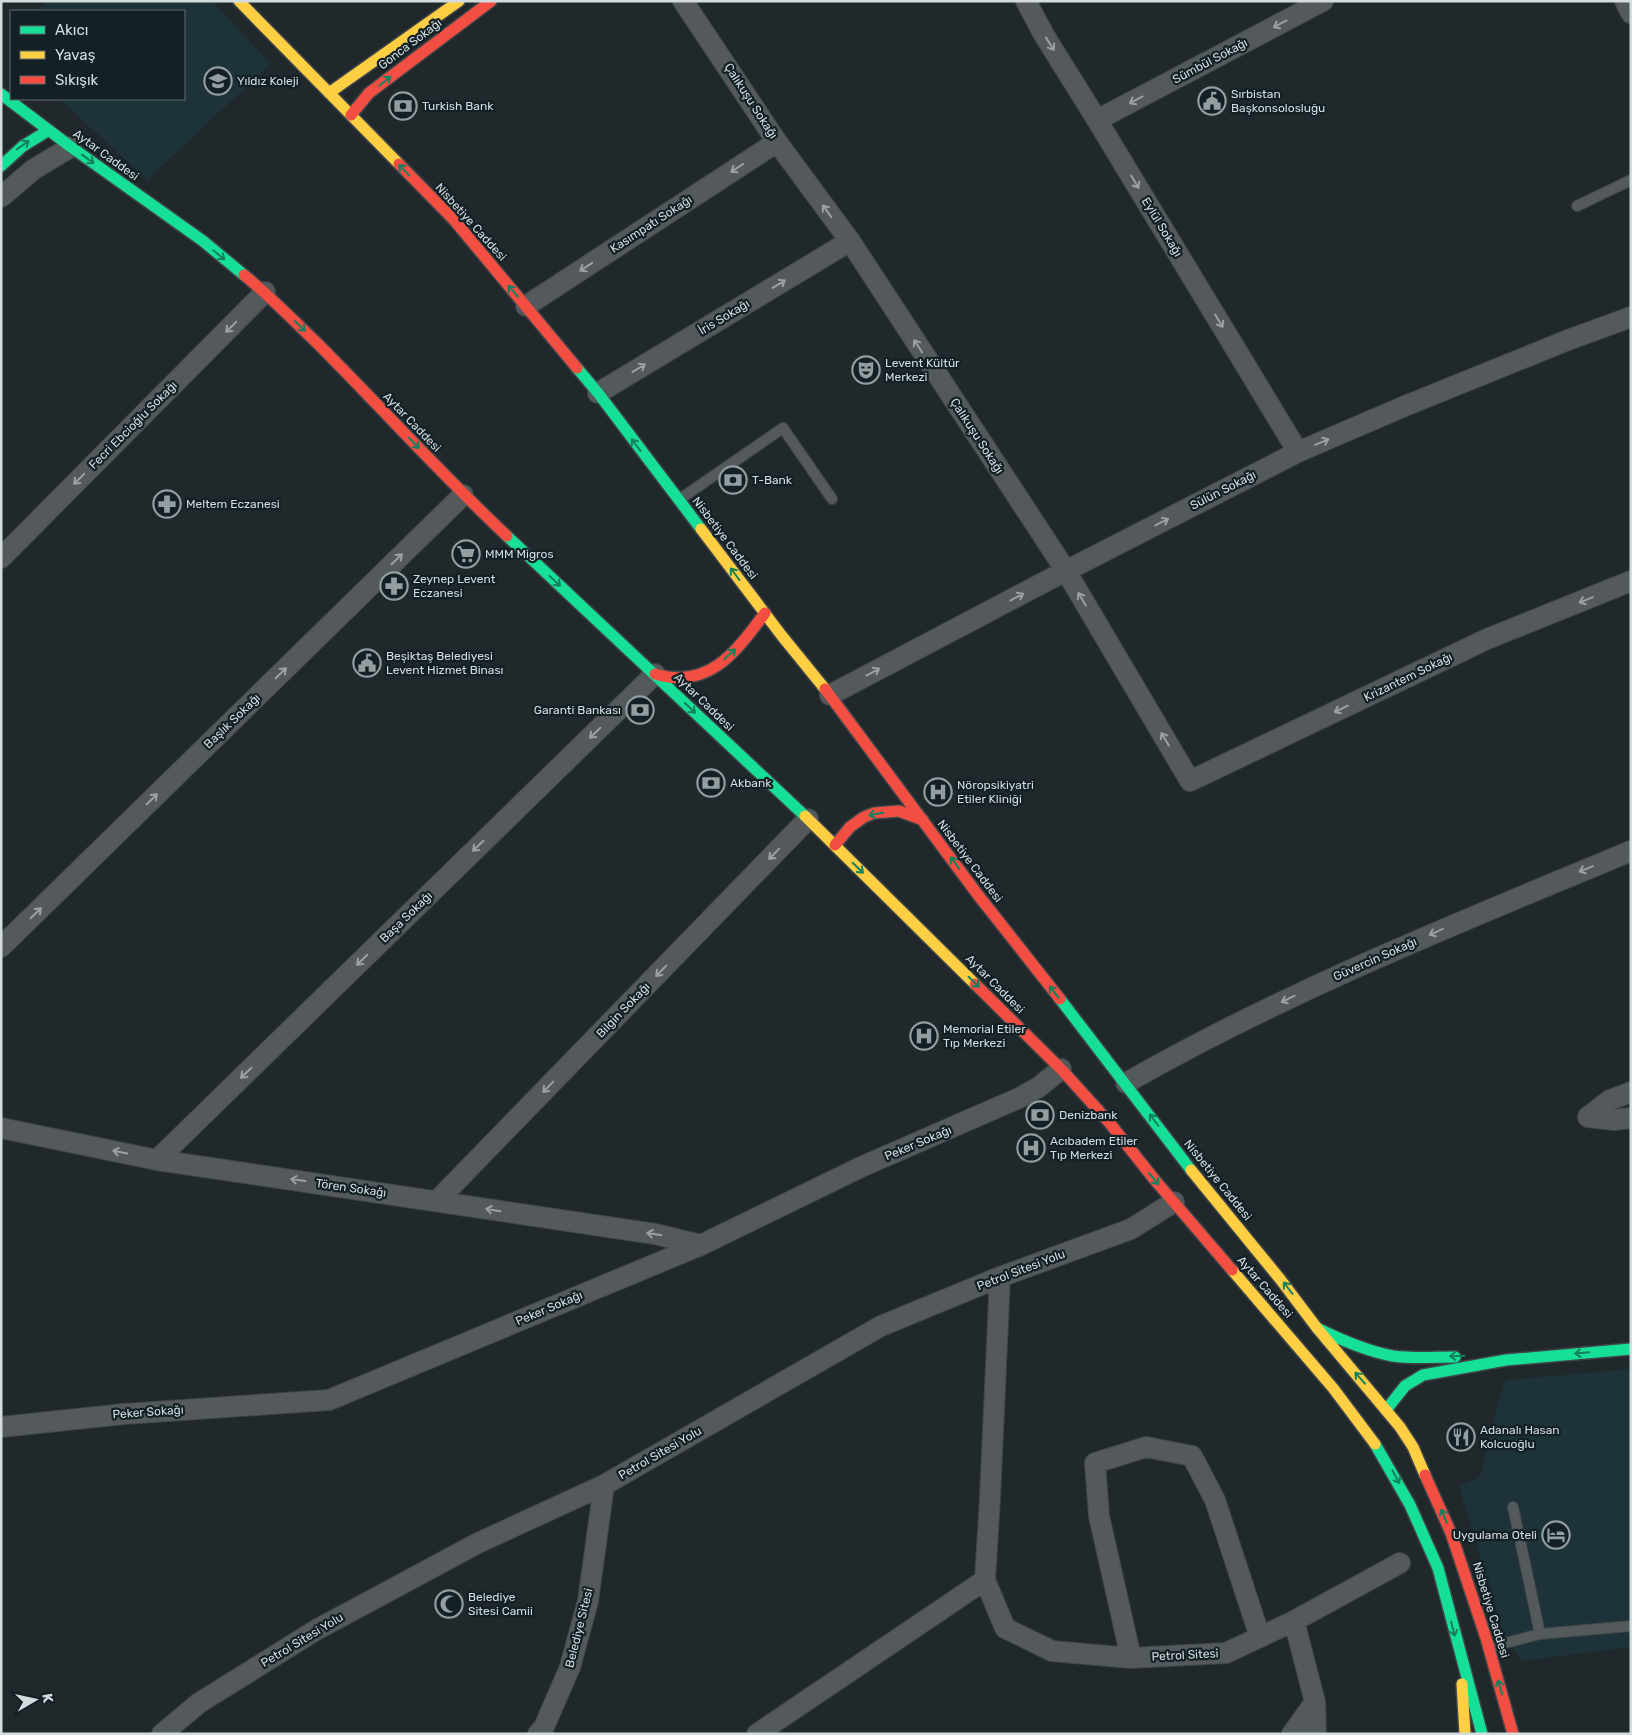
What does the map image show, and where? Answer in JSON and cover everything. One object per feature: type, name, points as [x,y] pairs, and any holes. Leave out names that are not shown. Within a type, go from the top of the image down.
[{"type":"main road","name":"Nisbetiye Caddesi","points":[[239,1],[454,220],[598,393],[765,613],[830,695],[978,895],[1126,1083],[1181,1157],[1280,1278],[1317,1328],[1378,1423],[1389,1466],[1410,1505],[1438,1568],[1482,1734]]},
{"type":"main road","name":"Gonca Sokağı","points":[[329,93],[459,1]]},
{"type":"main road","name":"Gonca Sokağı","points":[[350,115],[369,93],[491,1]]},
{"type":"main road","name":"Aytar Caddesi","points":[[1,94],[202,241],[265,292],[356,382],[463,495],[835,845],[1062,1069],[1333,1388]]},
{"type":"main road","points":[[1,166],[16,150],[49,130]]},
{"type":"main road","points":[[655,674],[679,680],[697,676],[715,668],[735,650],[765,613]]},
{"type":"main road","points":[[835,845],[850,827],[864,817],[874,813],[899,811],[923,820]]},
{"type":"main road","points":[[1317,1328],[1337,1338],[1386,1355],[1470,1356],[1506,1360]]},
{"type":"main road","points":[[1378,1423],[1405,1386],[1423,1375],[1506,1360],[1631,1349]]},
{"type":"main road","name":"Nisbetiye Caddesi","points":[[1333,1388],[1413,1447],[1444,1517],[1468,1584],[1512,1734]]},
{"type":"main road","points":[[1461,1657],[1465,1734]]},
{"type":"main road","points":[[1461,1657],[1472,1734]]},
{"type":"street","name":"Çalıkuşu Sokağı","points":[[683,1],[777,142],[850,241],[1066,571],[1190,781]]},
{"type":"street","name":"Eylül Sokağı","points":[[1026,1],[1044,35],[1298,452]]},
{"type":"street","name":"Sümbül Sokağı","points":[[1097,120],[1323,1]]},
{"type":"street","points":[[1625,1],[1631,13]]},
{"type":"street","name":"Kasımpatı Sokağı","points":[[526,306],[777,142]]},
{"type":"street","points":[[1,197],[34,169],[71,147]]},
{"type":"street","name":"İris Sokağı","points":[[598,393],[850,241]]},
{"type":"street","name":"Fecri Ebcioğlu Sokağı","points":[[1,558],[265,292]]},
{"type":"street","name":"Sülün Sokağı","points":[[830,695],[1298,452],[1405,406],[1568,340],[1631,317]]},
{"type":"street","name":"Başlık Sokağı","points":[[1,947],[463,495]]},
{"type":"street","name":"Krizantem Sokağı","points":[[1190,781],[1487,639],[1631,581]]},
{"type":"street","name":"Başa Sokağı","points":[[157,1160],[655,674]]},
{"type":"street","name":"Bilgin Sokağı","points":[[437,1201],[808,819]]},
{"type":"street","name":"Güvercin Sokağı","points":[[1126,1083],[1174,1055],[1314,986],[1475,915],[1631,851]]},
{"type":"street","name":"Peker Sokağı","points":[[1,1427],[124,1414],[329,1400],[701,1245],[861,1167],[1019,1098],[1040,1087],[1062,1069]]},
{"type":"street","points":[[1631,1092],[1610,1100],[1588,1117],[1614,1120],[1631,1118]]},
{"type":"street","name":"Tören Sokağı","points":[[1,1128],[157,1160],[655,1234],[701,1245]]},
{"type":"street","name":"Petrol Sitesi Yolu","points":[[162,1734],[199,1703],[316,1630],[478,1543],[604,1486],[881,1326],[1000,1277],[1131,1229],[1174,1202]]},
{"type":"street","name":"Petrol Sitesi","points":[[1000,1277],[985,1580],[1005,1628],[1052,1651],[1131,1658],[1226,1653],[1294,1621],[1400,1563]]},
{"type":"street","points":[[1131,1658],[1099,1516],[1095,1462],[1146,1448],[1192,1456],[1215,1500],[1260,1637]]},
{"type":"street","name":"Belediye Sitesi","points":[[538,1734],[544,1727],[570,1667],[588,1601],[604,1486]]},
{"type":"street","points":[[757,1734],[985,1580]]},
{"type":"street","points":[[1294,1621],[1315,1702],[1316,1734]]},
{"type":"street","points":[[1292,1734],[1315,1702]]},
{"type":"lane","points":[[434,1],[443,13]]},
{"type":"lane","points":[[1578,206],[1631,180]]},
{"type":"lane","points":[[679,500],[783,428],[832,499]]},
{"type":"lane","points":[[1513,1507],[1540,1634]]},
{"type":"lane","points":[[1488,1647],[1540,1634],[1631,1626]]},
{"type":"shaded area","name":"Yıldız Koleji","points":[[46,1],[212,1],[271,64],[147,180],[61,100],[185,100],[185,10],[38,10]]},
{"type":"shaded area","points":[[1631,1369],[1631,1647],[1522,1661],[1505,1638],[1459,1486],[1480,1477],[1499,1399],[1506,1380]]},
{"type":"traffic: fast","points":[[1,94],[71,147],[203,241],[244,275]]},
{"type":"traffic: fast","points":[[1,166],[23,146],[49,130]]},
{"type":"traffic: fast","points":[[577,368],[701,529]]},
{"type":"traffic: fast","points":[[507,536],[805,816]]},
{"type":"traffic: fast","points":[[1060,999],[1191,1170]]},
{"type":"traffic: fast","points":[[1317,1328],[1354,1345],[1393,1356],[1416,1358],[1455,1357]]},
{"type":"traffic: fast","points":[[1386,1410],[1405,1386],[1423,1375],[1506,1360],[1631,1349]]},
{"type":"traffic: fast","points":[[1375,1444],[1410,1505],[1438,1568],[1482,1734]]},
{"type":"traffic: slow","points":[[239,1],[399,164]]},
{"type":"traffic: slow","points":[[329,93],[459,1]]},
{"type":"traffic: slow","points":[[701,529],[782,636],[825,689]]},
{"type":"traffic: slow","points":[[805,816],[975,984]]},
{"type":"traffic: slow","points":[[1191,1170],[1280,1279],[1317,1328],[1400,1427],[1413,1447],[1425,1475]]},
{"type":"traffic: slow","points":[[1232,1270],[1333,1388],[1375,1444]]},
{"type":"traffic: slow","points":[[1462,1684],[1465,1734]]},
{"type":"traffic: jam","points":[[351,115],[369,93],[491,1]]},
{"type":"traffic: jam","points":[[399,164],[454,220],[577,368]]},
{"type":"traffic: jam","points":[[244,275],[317,343],[458,489],[507,536]]},
{"type":"traffic: jam","points":[[655,674],[674,678],[691,677],[706,672],[732,654],[765,613]]},
{"type":"traffic: jam","points":[[825,689],[978,895],[1060,999]]},
{"type":"traffic: jam","points":[[835,845],[850,827],[864,817],[874,813],[899,811],[923,820]]},
{"type":"traffic: jam","points":[[975,984],[1061,1069],[1108,1121],[1154,1179],[1232,1270]]},
{"type":"traffic: jam","points":[[1425,1475],[1451,1533],[1486,1638],[1513,1734]]},
{"type":"place","name":"Yıldız Koleji","points":[[218,81]]},
{"type":"place","name":"Sırbistan Başkonsolosluğu","points":[[1212,101]]},
{"type":"place","name":"Turkish Bank","points":[[403,106]]},
{"type":"place","name":"Levent Kültür Merkezi","points":[[866,370]]},
{"type":"place","name":"T-Bank","points":[[733,480]]},
{"type":"place","name":"Meltem Eczanesi","points":[[167,504]]},
{"type":"place","name":"MMM Migros","points":[[466,554]]},
{"type":"place","name":"Zeynep Levent Eczanesi","points":[[394,586]]},
{"type":"place","name":"Beşiktaş Belediyesi Levent Hizmet Binası","points":[[367,663]]},
{"type":"place","name":"Garanti Bankası","points":[[640,710]]},
{"type":"place","name":"Akbank","points":[[711,783]]},
{"type":"place","name":"Nöropsikiyatri Etiler Kliniği","points":[[938,792]]},
{"type":"place","name":"Memorial Etiler Tıp Merkezi","points":[[924,1036]]},
{"type":"place","name":"Denizbank","points":[[1040,1115]]},
{"type":"place","name":"Acıbadem Etiler Tıp Merkezi","points":[[1031,1148]]},
{"type":"place","name":"Adanalı Hasan Kolcuoğlu","points":[[1461,1437]]},
{"type":"place","name":"Uygulama Oteli","points":[[1556,1535]]},
{"type":"place","name":"Belediye Sitesi Camii","points":[[449,1604]]}]
